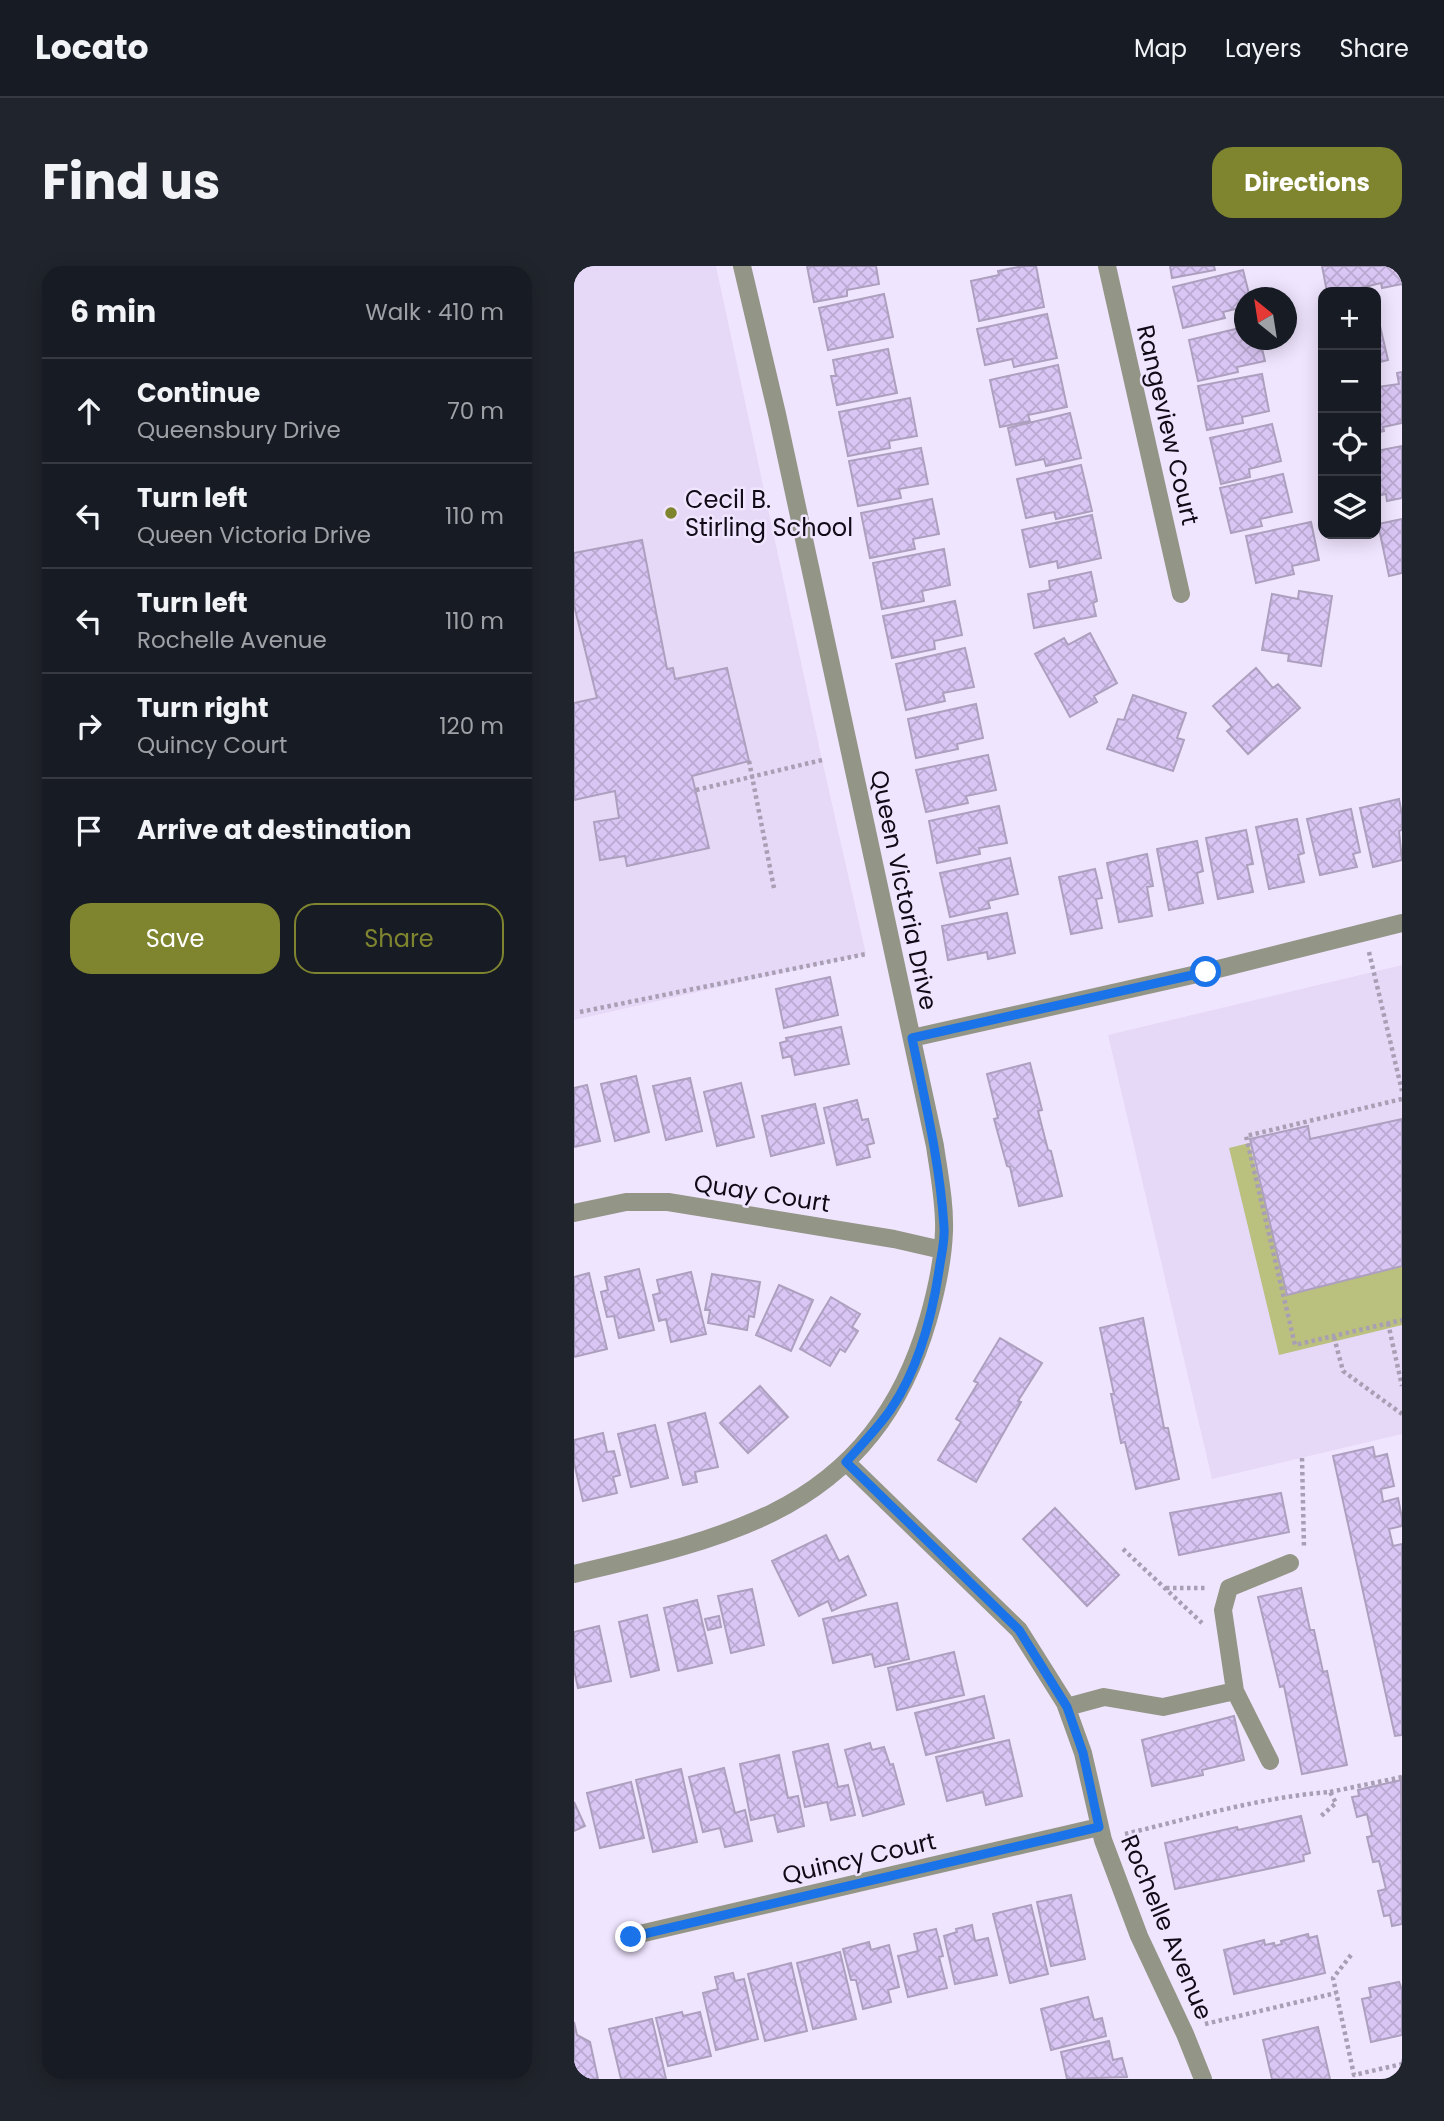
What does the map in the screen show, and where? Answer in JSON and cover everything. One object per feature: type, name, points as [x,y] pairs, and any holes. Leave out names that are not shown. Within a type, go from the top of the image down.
[{"type":"street","name":"Queen Victoria Drive","points":[[574,1574],[655,1555],[711,1538],[772,1513],[811,1491],[846,1462],[891,1409],[921,1345],[937,1290],[944,1230],[935,1146],[777,414],[742,266]]},
{"type":"street","name":"Rangeview Court","points":[[1107,266],[1181,594]]},
{"type":"street","points":[[912,1038],[1206,972],[1402,923]]},
{"type":"street","name":"Quay Court","points":[[574,1213],[626,1202],[668,1202],[894,1239],[942,1250]]},
{"type":"street","name":"Rochelle Avenue","points":[[846,1462],[1019,1630],[1067,1707],[1083,1753],[1101,1833],[1139,1936],[1203,2079]]},
{"type":"street","points":[[1270,1761],[1236,1691],[1223,1610],[1229,1588],[1290,1563]]},
{"type":"street","points":[[1067,1707],[1104,1697],[1163,1707],[1236,1691]]},
{"type":"street","name":"Quincy Court","points":[[631,1937],[1101,1833]]},
{"type":"path","points":[[696,790],[822,760]]},
{"type":"path","points":[[749,761],[774,888]]},
{"type":"path","points":[[1365,933],[1402,1091]]},
{"type":"path","points":[[580,1012],[866,954]]},
{"type":"path","points":[[1402,1099],[1246,1136],[1295,1345],[1402,1320]]},
{"type":"path","points":[[1388,1323],[1402,1386]]},
{"type":"path","points":[[1334,1337],[1343,1371],[1402,1414]]},
{"type":"path","points":[[1290,1563],[1305,1558],[1302,1458]]},
{"type":"path","points":[[1123,1549],[1228,1647]]},
{"type":"path","points":[[1165,1588],[1229,1588]]},
{"type":"path","points":[[1101,1833],[1402,1777]]},
{"type":"path","points":[[1320,1817],[1336,1803],[1330,1792]]},
{"type":"path","points":[[1351,1955],[1333,1978],[1354,2075],[1402,2064]]},
{"type":"path","points":[[1185,2034],[1204,2024],[1336,1993]]},
{"type":"shaded area","name":"Cecil B. Stirling School","points":[[574,266],[716,266],[866,954],[574,1020]]},
{"type":"shaded area","points":[[1402,965],[1402,1434],[1212,1479],[1108,1035]]},
{"type":"green space","points":[[1249,1143],[1288,1291],[1402,1265],[1402,1325],[1279,1355],[1229,1148]]},
{"type":"building","points":[[807,266],[876,266],[879,284],[847,290],[847,296],[814,302]]},
{"type":"building","points":[[1036,266],[1044,307],[979,321],[971,281],[999,275],[998,271]]},
{"type":"building","points":[[1170,266],[1214,266],[1215,270],[1172,278]]},
{"type":"building","points":[[1322,266],[1402,266],[1402,284],[1382,288],[1381,283],[1364,287],[1326,287]]},
{"type":"building","points":[[1243,270],[1247,287],[1234,287],[1234,309],[1223,312],[1225,318],[1183,328],[1173,287]]},
{"type":"building","points":[[884,294],[893,337],[828,350],[819,308]]},
{"type":"building","points":[[1047,314],[1057,358],[1014,367],[1012,359],[985,365],[977,329]]},
{"type":"building","points":[[1234,329],[1234,350],[1262,350],[1265,361],[1237,367],[1238,372],[1198,381],[1189,340]]},
{"type":"building","points":[[1381,330],[1388,360],[1381,362]]},
{"type":"building","points":[[888,349],[897,393],[837,405],[831,376],[836,376],[833,360]]},
{"type":"building","points":[[1058,365],[1067,407],[1028,415],[1030,421],[1000,427],[990,380]]},
{"type":"building","points":[[1402,372],[1402,423],[1383,427],[1384,431],[1381,432],[1381,387],[1399,384],[1397,373]]},
{"type":"building","points":[[1262,374],[1269,411],[1242,417],[1243,423],[1207,430],[1198,386]]},
{"type":"building","points":[[910,398],[917,436],[889,441],[890,448],[848,456],[839,412]]},
{"type":"building","points":[[1070,413],[1081,458],[1046,466],[1044,459],[1016,465],[1008,428]]},
{"type":"building","points":[[1272,424],[1281,461],[1249,469],[1250,477],[1221,484],[1210,438]]},
{"type":"building","points":[[1402,446],[1402,498],[1387,501],[1386,494],[1381,495],[1381,450]]},
{"type":"building","points":[[921,448],[928,484],[899,489],[901,498],[858,506],[849,461]]},
{"type":"building","points":[[1081,465],[1092,511],[1056,519],[1054,512],[1026,518],[1017,479]]},
{"type":"building","points":[[1283,474],[1292,512],[1260,519],[1262,526],[1231,533],[1220,488]]},
{"type":"building","points":[[932,499],[939,534],[913,539],[915,549],[870,558],[861,513]]},
{"type":"building","points":[[1092,515],[1101,558],[1058,568],[1057,561],[1030,567],[1022,530]]},
{"type":"building","points":[[1402,519],[1402,573],[1389,576],[1381,538],[1381,523]]},
{"type":"building","points":[[1311,522],[1319,560],[1292,566],[1294,574],[1256,583],[1246,536]]},
{"type":"building","points":[[642,540],[667,669],[673,668],[675,679],[727,668],[749,761],[692,776],[709,848],[627,866],[625,856],[600,860],[594,822],[619,818],[615,791],[574,800],[574,703],[597,698],[574,605],[574,553]]},
{"type":"building","points":[[944,549],[950,585],[922,591],[924,601],[882,609],[873,563]]},
{"type":"building","points":[[1091,572],[1097,601],[1093,603],[1096,616],[1034,628],[1028,594],[1050,590],[1049,581]]},
{"type":"building","points":[[1299,591],[1332,596],[1321,666],[1288,661],[1289,654],[1262,650],[1272,594],[1298,599]]},
{"type":"building","points":[[955,601],[962,635],[934,641],[935,649],[892,658],[883,616]]},
{"type":"building","points":[[1090,633],[1117,683],[1094,696],[1097,702],[1070,717],[1035,654],[1064,638],[1068,645]]},
{"type":"building","points":[[965,648],[974,687],[943,693],[945,701],[906,710],[896,664]]},
{"type":"building","points":[[1256,668],[1273,688],[1278,684],[1300,708],[1248,754],[1227,731],[1232,727],[1213,706]]},
{"type":"building","points":[[1133,695],[1186,713],[1177,738],[1184,740],[1173,771],[1107,749],[1118,719],[1124,720]]},
{"type":"building","points":[[976,704],[983,738],[957,744],[958,749],[916,758],[908,719]]},
{"type":"building","points":[[988,755],[996,790],[966,796],[968,803],[926,812],[916,770]]},
{"type":"building","points":[[1399,799],[1402,814],[1402,830],[1399,831],[1402,860],[1373,867],[1360,808]]},
{"type":"building","points":[[999,806],[1007,843],[979,848],[980,854],[937,863],[929,821]]},
{"type":"building","points":[[1351,809],[1360,852],[1353,854],[1357,867],[1320,875],[1307,819]]},
{"type":"building","points":[[1297,819],[1304,853],[1298,855],[1304,882],[1269,889],[1256,827]]},
{"type":"building","points":[[1246,830],[1253,864],[1247,865],[1253,892],[1218,899],[1206,838]]},
{"type":"building","points":[[1197,841],[1203,871],[1197,873],[1203,903],[1169,910],[1157,849]]},
{"type":"building","points":[[1147,854],[1153,886],[1147,887],[1152,916],[1119,922],[1107,863]]},
{"type":"building","points":[[1010,858],[1018,894],[988,901],[990,908],[950,917],[940,873]]},
{"type":"building","points":[[1095,869],[1102,898],[1096,899],[1102,928],[1071,934],[1059,877]]},
{"type":"building","points":[[1007,913],[1015,953],[988,959],[987,952],[948,960],[942,926]]},
{"type":"building","points":[[830,977],[838,1015],[784,1028],[776,989]]},
{"type":"building","points":[[841,1027],[849,1064],[795,1075],[791,1056],[783,1058],[780,1043],[787,1041],[786,1038]]},
{"type":"building","points":[[1030,1063],[1042,1110],[1038,1111],[1062,1196],[1019,1206],[1010,1167],[1007,1166],[994,1119],[998,1118],[987,1074]]},
{"type":"building","points":[[636,1076],[649,1132],[615,1141],[601,1084]]},
{"type":"building","points":[[690,1078],[702,1131],[666,1140],[653,1086]]},
{"type":"building","points":[[741,1083],[754,1137],[717,1146],[704,1092]]},
{"type":"building","points":[[587,1085],[600,1141],[574,1147],[574,1088]]},
{"type":"building","points":[[857,1100],[862,1120],[868,1119],[874,1143],[867,1145],[870,1157],[837,1165],[824,1108]]},
{"type":"building","points":[[815,1104],[824,1143],[771,1156],[762,1116]]},
{"type":"building","points":[[1402,1119],[1402,1266],[1287,1295],[1250,1139],[1308,1126],[1310,1139]]},
{"type":"building","points":[[639,1269],[654,1330],[619,1338],[614,1316],[607,1317],[601,1292],[608,1290],[605,1277]]},
{"type":"building","points":[[691,1272],[706,1334],[671,1342],[666,1319],[659,1321],[653,1295],[660,1293],[657,1280]]},
{"type":"building","points":[[589,1273],[607,1349],[574,1357],[574,1277]]},
{"type":"building","points":[[712,1274],[760,1282],[754,1317],[749,1316],[747,1330],[708,1323],[710,1310],[705,1310]]},
{"type":"building","points":[[779,1285],[813,1300],[791,1351],[756,1335]]},
{"type":"building","points":[[831,1297],[860,1314],[852,1327],[858,1331],[845,1352],[840,1349],[830,1366],[800,1349]]},
{"type":"building","points":[[1143,1318],[1164,1428],[1168,1428],[1179,1479],[1136,1489],[1125,1442],[1121,1443],[1100,1328]]},
{"type":"building","points":[[1000,1338],[1042,1363],[1018,1401],[1021,1402],[976,1482],[938,1460],[961,1422],[956,1419],[978,1383],[974,1381]]},
{"type":"building","points":[[760,1386],[788,1417],[748,1453],[720,1423]]},
{"type":"building","points":[[705,1413],[718,1467],[695,1472],[697,1482],[683,1485],[668,1423]]},
{"type":"building","points":[[655,1425],[668,1478],[631,1487],[618,1434]]},
{"type":"building","points":[[603,1433],[607,1452],[614,1451],[620,1475],[613,1477],[617,1493],[583,1501],[574,1463],[574,1440]]},
{"type":"building","points":[[1373,1447],[1375,1457],[1387,1454],[1394,1486],[1381,1489],[1383,1502],[1398,1498],[1402,1518],[1402,1526],[1389,1529],[1393,1546],[1402,1544],[1402,1735],[1395,1736],[1333,1456]]},
{"type":"building","points":[[1281,1493],[1289,1532],[1179,1555],[1170,1513]]},
{"type":"building","points":[[1055,1508],[1119,1575],[1087,1606],[1023,1539]]},
{"type":"building","points":[[826,1535],[839,1561],[848,1556],[866,1595],[832,1611],[828,1601],[799,1616],[772,1561]]},
{"type":"building","points":[[1301,1588],[1323,1672],[1327,1671],[1347,1765],[1302,1774],[1284,1686],[1280,1687],[1258,1597]]},
{"type":"building","points":[[752,1589],[764,1645],[731,1653],[718,1596]]},
{"type":"building","points":[[697,1600],[712,1663],[678,1671],[664,1608]]},
{"type":"building","points":[[897,1603],[909,1659],[875,1667],[872,1654],[833,1663],[823,1619]]},
{"type":"building","points":[[647,1615],[659,1670],[631,1677],[619,1622]]},
{"type":"building","points":[[719,1616],[721,1627],[708,1630],[705,1619]]},
{"type":"building","points":[[599,1626],[611,1681],[578,1688],[574,1670],[574,1632]]},
{"type":"building","points":[[954,1652],[964,1695],[897,1710],[888,1668]]},
{"type":"building","points":[[984,1696],[994,1738],[926,1755],[915,1713]]},
{"type":"building","points":[[1234,1716],[1244,1760],[1202,1770],[1203,1775],[1152,1786],[1142,1740]]},
{"type":"building","points":[[1009,1740],[1022,1796],[986,1805],[983,1792],[947,1801],[936,1757]]},
{"type":"building","points":[[870,1743],[872,1750],[884,1747],[890,1765],[893,1764],[904,1804],[863,1816],[845,1750]]},
{"type":"building","points":[[828,1744],[838,1787],[848,1785],[855,1815],[831,1820],[827,1802],[805,1807],[793,1752]]},
{"type":"building","points":[[779,1755],[788,1798],[798,1796],[804,1826],[778,1832],[774,1815],[751,1820],[740,1764]]},
{"type":"building","points":[[724,1768],[735,1813],[745,1810],[752,1841],[725,1847],[720,1828],[703,1832],[689,1777]]},
{"type":"building","points":[[681,1769],[697,1842],[653,1852],[636,1780]]},
{"type":"building","points":[[1401,1780],[1402,1924],[1392,1926],[1390,1915],[1384,1916],[1378,1891],[1386,1889],[1379,1861],[1373,1862],[1367,1837],[1372,1836],[1367,1814],[1357,1817],[1352,1797],[1359,1796],[1358,1790]]},
{"type":"building","points":[[631,1782],[644,1838],[600,1848],[587,1793]]},
{"type":"building","points":[[574,1802],[585,1826],[574,1831]]},
{"type":"building","points":[[1301,1816],[1310,1853],[1303,1855],[1304,1861],[1175,1889],[1165,1843]]},
{"type":"building","points":[[1071,1895],[1085,1959],[1051,1966],[1037,1902]]},
{"type":"building","points":[[1031,1905],[1048,1974],[1010,1983],[993,1914]]},
{"type":"building","points":[[972,1925],[975,1941],[988,1938],[997,1975],[955,1984],[944,1936],[957,1932],[956,1929]]},
{"type":"building","points":[[936,1929],[943,1956],[939,1957],[947,1988],[908,1997],[898,1956],[918,1951],[914,1934]]},
{"type":"building","points":[[1308,1934],[1309,1938],[1317,1936],[1325,1973],[1234,1994],[1224,1950],[1264,1940],[1265,1945],[1274,1943],[1275,1946],[1282,1944],[1281,1941]]},
{"type":"building","points":[[869,1942],[871,1950],[889,1945],[899,1987],[888,1990],[891,2002],[863,2009],[856,1980],[851,1980],[843,1949]]},
{"type":"building","points":[[840,1952],[856,2019],[813,2029],[797,1963]]},
{"type":"building","points":[[791,1963],[807,2031],[765,2041],[748,1974]]},
{"type":"building","points":[[733,1973],[735,1981],[744,1979],[758,2039],[716,2050],[703,1993],[718,1989],[715,1977]]},
{"type":"building","points":[[1399,1982],[1402,1989],[1402,2035],[1371,2042],[1362,1999],[1371,1997],[1369,1988]]},
{"type":"building","points":[[1088,1997],[1094,2020],[1102,2018],[1106,2036],[1051,2050],[1041,2009]]},
{"type":"building","points":[[682,2012],[683,2016],[700,2012],[711,2056],[668,2066],[656,2018]]},
{"type":"building","points":[[652,2019],[666,2079],[621,2079],[609,2029]]},
{"type":"building","points":[[574,2022],[577,2035],[590,2042],[598,2079],[574,2079]]},
{"type":"building","points":[[1318,2027],[1330,2079],[1272,2079],[1263,2040]]},
{"type":"building","points":[[1109,2041],[1113,2060],[1122,2058],[1127,2077],[1067,2079],[1061,2052]]},
{"type":"place","name":"Cecil B. Stirling School","points":[[671,513]]},
{"type":"route","points":[[631,1937],[1099,1827],[1083,1753],[1067,1707],[1019,1630],[846,1462],[891,1409],[903,1388],[921,1345],[937,1290],[944,1230],[941,1190],[935,1146],[912,1038],[1206,972]]}]
